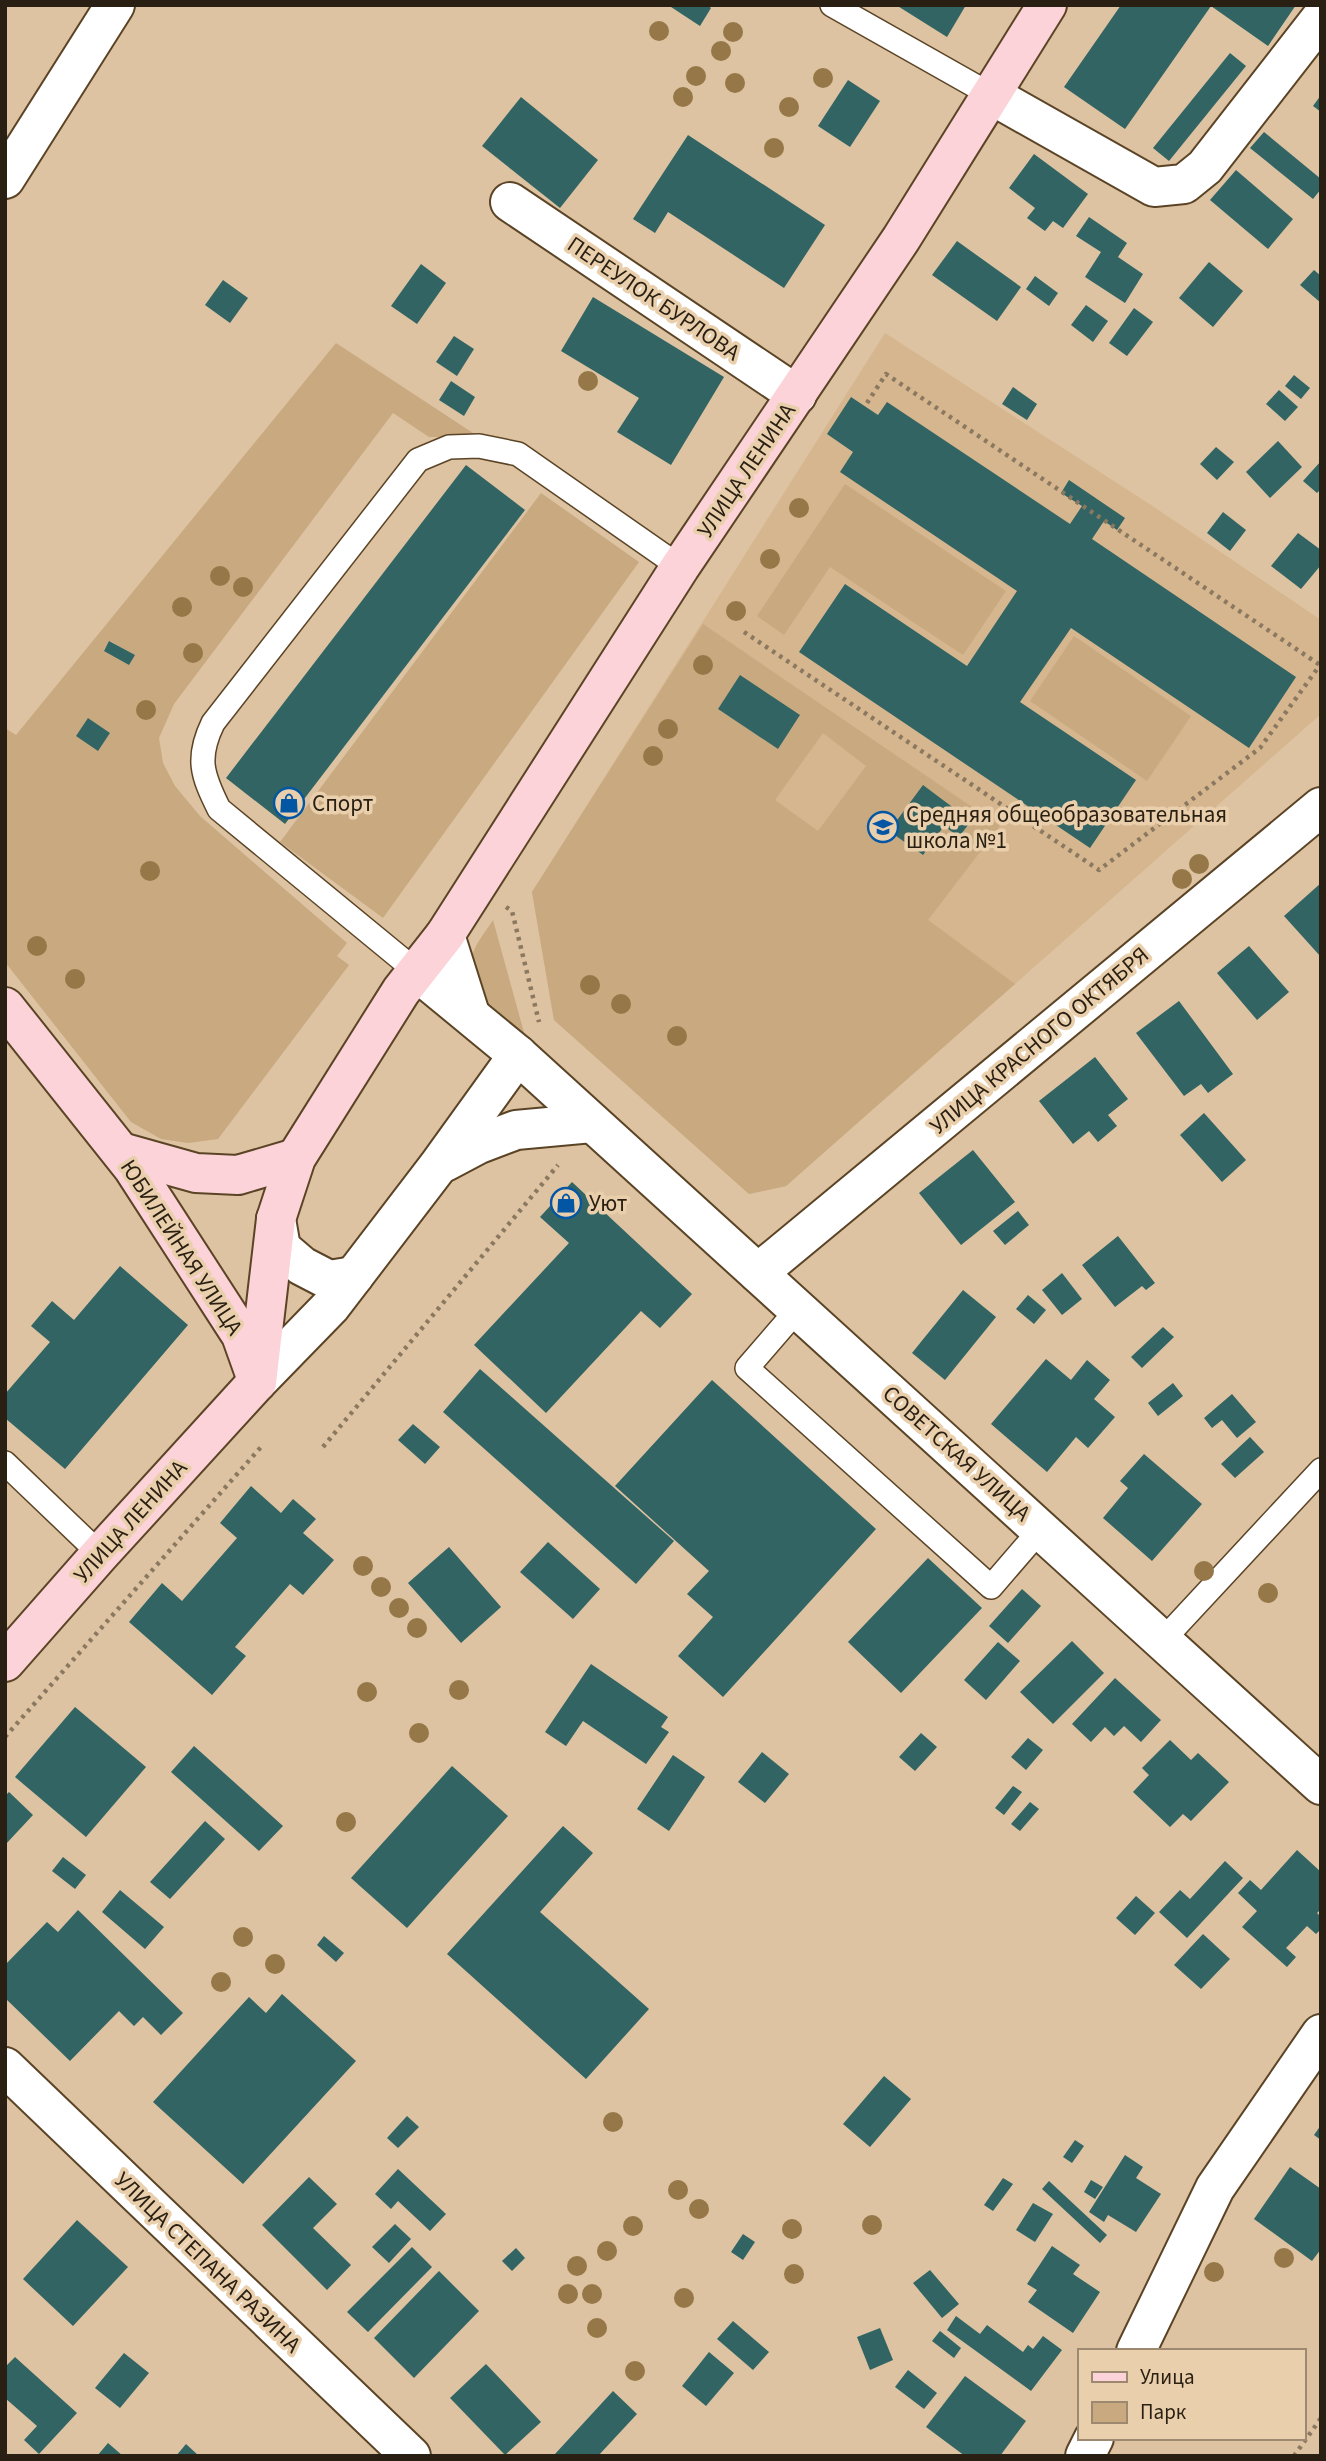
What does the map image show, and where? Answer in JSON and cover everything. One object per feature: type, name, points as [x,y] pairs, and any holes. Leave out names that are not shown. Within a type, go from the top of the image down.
[{"type":"main road","name":"УЛИЦА ЛЕНИНА","points":[[5,1662],[257,1382],[276,1219],[296,1158],[401,991],[445,935],[477,887],[680,567],[797,395],[993,96],[1048,5]]},
{"type":"main road","name":"ЮБИЛЕЙНАЯ УЛИЦА","points":[[5,1007],[133,1168],[241,1335],[257,1382]]},
{"type":"main road","name":"ЮБИЛЕЙНАЯ УЛИЦА","points":[[121,1152],[196,1173],[228,1175],[238,1175],[296,1158]]},
{"type":"street","points":[[5,179],[115,5]]},
{"type":"street","points":[[993,96],[1154,187],[1184,184],[1205,167],[1321,18]]},
{"type":"street","name":"ПЕРЕУЛОК БУРЛОВА","points":[[510,202],[797,395]]},
{"type":"street","name":"УЛИЦА КРАСНОГО ОКТЯБРЯ","points":[[758,1273],[1321,807]]},
{"type":"street","points":[[445,935],[470,1014]]},
{"type":"street","name":"СОВЕТСКАЯ УЛИЦА","points":[[416,971],[470,1014],[529,1044],[592,1123],[1321,1785]]},
{"type":"street","points":[[257,1382],[331,1306],[529,1044]]},
{"type":"street","points":[[438,1166],[479,1144],[516,1130],[592,1123]]},
{"type":"street","points":[[276,1219],[281,1248],[302,1266],[329,1280],[354,1276]]},
{"type":"street","points":[[1137,2349],[1215,2188],[1321,2035]]},
{"type":"street","name":"УЛИЦА СТЕПАНА РАЗИНА","points":[[5,2067],[411,2456]]},
{"type":"street","points":[[1085,2456],[1093,2440]]},
{"type":"lane","points":[[832,5],[993,96]]},
{"type":"lane","points":[[416,971],[219,809],[205,782],[201,758],[204,742],[214,723],[418,460],[449,447],[479,446],[518,454],[680,567]]},
{"type":"lane","points":[[798,1309],[747,1368],[991,1587],[1041,1529]]},
{"type":"lane","points":[[5,1463],[100,1554]]},
{"type":"lane","points":[[1163,1640],[1321,1470]]},
{"type":"path","points":[[744,632],[1099,870],[1260,748],[1320,665],[886,374],[867,403]]},
{"type":"path","points":[[477,887],[512,911],[529,1044]]},
{"type":"path","points":[[323,1447],[592,1123]]},
{"type":"path","points":[[5,1737],[261,1447]]},
{"type":"path","points":[[1294,2456],[1321,2418]]},
{"type":"shaded area","name":"Средняя общеобразовательная школа №1","points":[[885,333],[1154,507],[1321,620],[1321,714],[786,1186],[749,1194],[554,1020],[532,892]]},
{"type":"green space","points":[[336,343],[479,437],[429,437],[393,413],[174,704],[159,738],[163,763],[175,786],[200,816],[347,943],[337,956],[349,965],[218,1139],[188,1143],[161,1139],[131,1122],[5,962],[5,728],[16,735]],"holes":[[[110,641],[134,655],[129,665],[104,650]],[[88,718],[110,733],[98,750]]]},
{"type":"green space","points":[[845,484],[1006,591],[963,655],[830,567],[784,635],[757,616]]},
{"type":"green space","points":[[541,493],[639,562],[383,918],[280,842]]},
{"type":"green space","points":[[703,624],[1000,826],[928,920],[1015,984],[786,1186],[749,1194],[554,1020],[532,892]],"holes":[[[740,676],[800,716],[778,749],[718,709]],[[823,733],[866,766],[818,831],[775,800]],[[923,786],[971,821],[959,837],[944,826],[922,855],[890,831]]]},
{"type":"green space","points":[[1074,636],[1191,716],[1147,781],[1030,701]]},
{"type":"green space","points":[[493,920],[528,1047],[483,998],[472,975],[473,952]]},
{"type":"building","points":[[668,5],[707,5],[711,8],[700,26]]},
{"type":"building","points":[[896,5],[966,5],[947,37]]},
{"type":"building","points":[[1121,5],[1296,5],[1268,46],[1211,6],[1125,129],[1064,87]]},
{"type":"building","points":[[1230,53],[1246,66],[1169,161],[1153,148]]},
{"type":"building","points":[[848,80],[880,101],[850,147],[818,126]]},
{"type":"building","points":[[1321,95],[1321,112],[1313,106]]},
{"type":"building","points":[[521,97],[598,160],[560,208],[482,146]]},
{"type":"building","points":[[1264,132],[1321,179],[1321,189],[1313,199],[1250,148]]},
{"type":"building","points":[[688,135],[825,225],[784,288],[668,212],[655,233],[633,219]]},
{"type":"building","points":[[1034,154],[1088,194],[1063,228],[1053,221],[1045,231],[1027,218],[1035,208],[1009,188]]},
{"type":"building","points":[[1236,170],[1293,219],[1268,249],[1210,200]]},
{"type":"building","points":[[1089,217],[1127,243],[1118,257],[1143,274],[1125,303],[1085,277],[1101,252],[1076,236]]},
{"type":"building","points":[[957,241],[1021,287],[997,321],[932,275]]},
{"type":"building","points":[[1209,262],[1243,291],[1213,327],[1179,298]]},
{"type":"building","points":[[421,264],[446,283],[417,324],[391,306]]},
{"type":"building","points":[[1314,270],[1321,276],[1321,303],[1300,285]]},
{"type":"building","points":[[1035,276],[1058,293],[1049,306],[1026,289]]},
{"type":"building","points":[[223,280],[248,298],[230,323],[205,305]]},
{"type":"building","points":[[593,297],[724,377],[671,465],[617,432],[639,398],[561,351]]},
{"type":"building","points":[[1086,305],[1108,321],[1093,342],[1071,325]]},
{"type":"building","points":[[1134,308],[1153,322],[1127,356],[1109,343]]},
{"type":"building","points":[[454,336],[474,349],[457,376],[436,362]]},
{"type":"building","points":[[1294,375],[1310,388],[1301,399],[1285,386]]},
{"type":"building","points":[[451,381],[475,397],[464,416],[439,400]]},
{"type":"building","points":[[1013,387],[1037,404],[1027,420],[1002,404]]},
{"type":"building","points":[[1279,390],[1298,407],[1285,421],[1266,404]]},
{"type":"building","points":[[851,397],[878,415],[887,402],[1070,524],[1082,506],[1061,493],[1069,480],[1125,518],[1117,530],[1104,521],[1092,539],[1296,677],[1249,748],[1071,628],[1020,702],[1136,780],[1090,848],[799,652],[845,584],[967,666],[1017,591],[840,472],[853,452],[827,434]]},
{"type":"building","points":[[1278,441],[1302,467],[1270,498],[1246,472]]},
{"type":"building","points":[[1216,447],[1234,462],[1217,480],[1200,464]]},
{"type":"building","points":[[1321,461],[1321,489],[1317,493],[1303,481]]},
{"type":"building","points":[[466,465],[525,510],[285,824],[226,778]]},
{"type":"building","points":[[1223,512],[1246,530],[1230,551],[1207,533]]},
{"type":"building","points":[[1298,533],[1321,550],[1321,565],[1301,589],[1271,566]]},
{"type":"building","points":[[109,641],[135,655],[129,665],[104,651]]},
{"type":"building","points":[[740,675],[800,715],[778,749],[718,709]]},
{"type":"building","points":[[88,718],[110,733],[98,751],[76,736]]},
{"type":"building","points":[[923,785],[971,821],[959,837],[944,826],[923,855],[889,831]]},
{"type":"building","points":[[1321,883],[1321,957],[1284,916]]},
{"type":"building","points":[[1249,946],[1289,992],[1257,1020],[1217,973]]},
{"type":"building","points":[[1179,1001],[1233,1074],[1208,1093],[1201,1084],[1184,1096],[1136,1033]]},
{"type":"building","points":[[1095,1057],[1128,1099],[1108,1115],[1117,1126],[1098,1142],[1089,1131],[1073,1144],[1039,1101]]},
{"type":"building","points":[[1204,1113],[1246,1160],[1222,1182],[1180,1135]]},
{"type":"building","points":[[973,1150],[1015,1202],[961,1245],[919,1193]]},
{"type":"building","points":[[572,1182],[692,1294],[660,1328],[641,1311],[546,1413],[474,1345],[569,1243],[540,1217]]},
{"type":"building","points":[[1018,1211],[1029,1225],[1005,1245],[993,1231]]},
{"type":"building","points":[[1118,1236],[1155,1283],[1146,1290],[1142,1286],[1115,1307],[1082,1265]]},
{"type":"building","points":[[120,1266],[188,1325],[65,1469],[5,1418],[5,1394],[50,1342],[31,1326],[52,1301],[74,1320]]},
{"type":"building","points":[[1062,1273],[1082,1299],[1062,1315],[1042,1290]]},
{"type":"building","points":[[963,1290],[996,1317],[945,1380],[912,1353]]},
{"type":"building","points":[[1028,1295],[1046,1310],[1034,1324],[1016,1309]]},
{"type":"building","points":[[1163,1327],[1174,1337],[1142,1368],[1131,1357]]},
{"type":"building","points":[[1046,1359],[1071,1380],[1087,1360],[1110,1380],[1094,1399],[1115,1417],[1088,1448],[1076,1437],[1047,1472],[991,1424]]},
{"type":"building","points":[[480,1369],[674,1541],[636,1584],[443,1412]]},
{"type":"building","points":[[712,1380],[876,1529],[723,1697],[678,1656],[713,1617],[687,1594],[709,1571],[615,1486]]},
{"type":"building","points":[[1173,1383],[1183,1396],[1158,1416],[1148,1403]]},
{"type":"building","points":[[1232,1394],[1256,1422],[1237,1438],[1222,1420],[1212,1428],[1204,1418]]},
{"type":"building","points":[[413,1424],[440,1447],[425,1464],[398,1440]]},
{"type":"building","points":[[1250,1437],[1264,1452],[1235,1478],[1221,1464]]},
{"type":"building","points":[[1144,1454],[1202,1504],[1152,1561],[1103,1518],[1128,1488],[1120,1481]]},
{"type":"building","points":[[251,1486],[281,1513],[293,1499],[316,1519],[303,1533],[334,1560],[303,1595],[290,1584],[235,1647],[246,1656],[212,1695],[129,1622],[162,1583],[182,1601],[237,1538],[220,1523]]},
{"type":"building","points":[[548,1542],[600,1589],[573,1619],[520,1572]]},
{"type":"building","points":[[449,1547],[501,1607],[461,1643],[408,1583]]},
{"type":"building","points":[[928,1558],[982,1608],[901,1693],[848,1642]]},
{"type":"building","points":[[1022,1589],[1041,1606],[1008,1643],[989,1626]]},
{"type":"building","points":[[1072,1641],[1104,1673],[1053,1724],[1020,1692]]},
{"type":"building","points":[[998,1642],[1020,1661],[986,1700],[964,1680]]},
{"type":"building","points":[[591,1664],[668,1717],[661,1727],[669,1732],[646,1764],[583,1721],[566,1746],[545,1732]]},
{"type":"building","points":[[1115,1678],[1161,1720],[1141,1742],[1124,1726],[1114,1736],[1105,1727],[1091,1742],[1072,1724]]},
{"type":"building","points":[[75,1707],[146,1767],[86,1837],[15,1777]]},
{"type":"building","points":[[921,1733],[937,1747],[915,1771],[899,1757]]},
{"type":"building","points":[[1028,1738],[1043,1750],[1026,1770],[1011,1757]]},
{"type":"building","points":[[1170,1740],[1191,1760],[1198,1753],[1229,1782],[1191,1821],[1183,1814],[1170,1827],[1133,1792],[1149,1775],[1142,1768]]},
{"type":"building","points":[[194,1746],[283,1826],[259,1851],[171,1772]]},
{"type":"building","points":[[762,1752],[789,1774],[765,1803],[738,1782]]},
{"type":"building","points":[[673,1755],[705,1777],[669,1831],[637,1809]]},
{"type":"building","points":[[452,1766],[508,1816],[407,1928],[351,1878]]},
{"type":"building","points":[[1013,1786],[1022,1792],[1004,1815],[995,1808]]},
{"type":"building","points":[[9,1792],[33,1815],[5,1845],[5,1796]]},
{"type":"building","points":[[1030,1802],[1039,1809],[1020,1831],[1011,1824]]},
{"type":"building","points":[[205,1821],[225,1839],[170,1899],[150,1882]]},
{"type":"building","points":[[563,1826],[593,1853],[540,1912],[649,2009],[586,2079],[447,1954]]},
{"type":"building","points":[[1297,1850],[1321,1872],[1321,1909],[1317,1913],[1321,1917],[1321,1929],[1316,1934],[1307,1926],[1286,1948],[1296,1957],[1287,1967],[1242,1927],[1257,1911],[1238,1893],[1250,1880],[1261,1890]]},
{"type":"building","points":[[63,1857],[86,1875],[75,1889],[52,1871]]},
{"type":"building","points":[[1225,1861],[1243,1878],[1187,1938],[1159,1912],[1180,1890],[1190,1899]]},
{"type":"building","points":[[120,1890],[164,1927],[145,1949],[102,1912]]},
{"type":"building","points":[[1136,1896],[1155,1913],[1135,1935],[1116,1918]]},
{"type":"building","points":[[78,1910],[183,2013],[161,2035],[143,2017],[134,2026],[119,2011],[70,2061],[5,1998],[5,1965],[47,1922],[58,1932]]},
{"type":"building","points":[[1203,1934],[1230,1959],[1201,1989],[1174,1965]]},
{"type":"building","points":[[324,1936],[344,1953],[336,1962],[317,1945]]},
{"type":"building","points":[[282,1994],[356,2061],[243,2184],[153,2102],[249,1997],[266,2013]]},
{"type":"building","points":[[884,2076],[911,2099],[870,2147],[843,2124]]},
{"type":"building","points":[[407,2116],[419,2127],[398,2148],[387,2138]]},
{"type":"building","points":[[1321,2125],[1321,2140],[1314,2135]]},
{"type":"building","points":[[1075,2140],[1084,2146],[1072,2163],[1063,2157]]},
{"type":"building","points":[[1125,2155],[1143,2167],[1136,2178],[1161,2194],[1136,2232],[1108,2215],[1104,2222],[1089,2212]]},
{"type":"building","points":[[1290,2167],[1321,2189],[1321,2249],[1312,2261],[1254,2219]]},
{"type":"building","points":[[398,2169],[446,2214],[430,2231],[398,2201],[391,2209],[375,2194]]},
{"type":"building","points":[[309,2177],[337,2204],[313,2228],[351,2265],[327,2290],[262,2225]]},
{"type":"building","points":[[1003,2178],[1013,2184],[993,2211],[984,2205]]},
{"type":"building","points":[[1091,2180],[1103,2187],[1095,2199],[1084,2192]]},
{"type":"building","points":[[1049,2181],[1107,2235],[1100,2243],[1042,2189]]},
{"type":"building","points":[[1033,2203],[1053,2214],[1035,2242],[1016,2230]]},
{"type":"building","points":[[77,2220],[128,2267],[73,2326],[23,2279]]},
{"type":"building","points":[[395,2224],[411,2239],[389,2263],[372,2247]]},
{"type":"building","points":[[743,2234],[755,2242],[743,2260],[731,2252]]},
{"type":"building","points":[[1052,2246],[1080,2265],[1073,2274],[1100,2292],[1073,2333],[1028,2302],[1037,2290],[1027,2284]]},
{"type":"building","points":[[412,2247],[432,2267],[368,2332],[347,2312]]},
{"type":"building","points":[[516,2248],[525,2258],[512,2271],[502,2261]]},
{"type":"building","points":[[930,2270],[959,2304],[942,2318],[913,2283]]},
{"type":"building","points":[[439,2271],[479,2311],[414,2378],[374,2338]]},
{"type":"building","points":[[956,2316],[980,2334],[987,2325],[1023,2352],[1028,2345],[1033,2349],[1043,2336],[1062,2350],[1031,2391],[947,2330]]},
{"type":"building","points":[[733,2321],[769,2352],[753,2370],[717,2339]]},
{"type":"building","points":[[880,2328],[893,2360],[870,2370],[857,2337]]},
{"type":"building","points":[[940,2331],[961,2348],[954,2358],[932,2341]]},
{"type":"building","points":[[709,2352],[734,2373],[706,2406],[682,2386]]},
{"type":"building","points":[[124,2353],[149,2373],[120,2408],[95,2388]]},
{"type":"building","points":[[15,2357],[77,2413],[39,2454],[24,2440],[37,2426],[5,2398],[5,2367]]},
{"type":"building","points":[[486,2364],[541,2422],[505,2455],[450,2398]]},
{"type":"building","points":[[908,2370],[937,2393],[924,2409],[895,2387]]},
{"type":"building","points":[[965,2376],[1026,2421],[1000,2456],[965,2456],[926,2427]]},
{"type":"building","points":[[613,2391],[637,2414],[598,2456],[557,2456],[555,2454]]},
{"type":"building","points":[[108,2443],[123,2456],[97,2456]]},
{"type":"building","points":[[186,2444],[199,2456],[176,2456]]},
{"type":"place","name":"Спорт","points":[[289,803]]},
{"type":"place","name":"Средняя общеобразовательная школа №1","points":[[883,827]]},
{"type":"place","name":"Уют","points":[[566,1203]]}]
